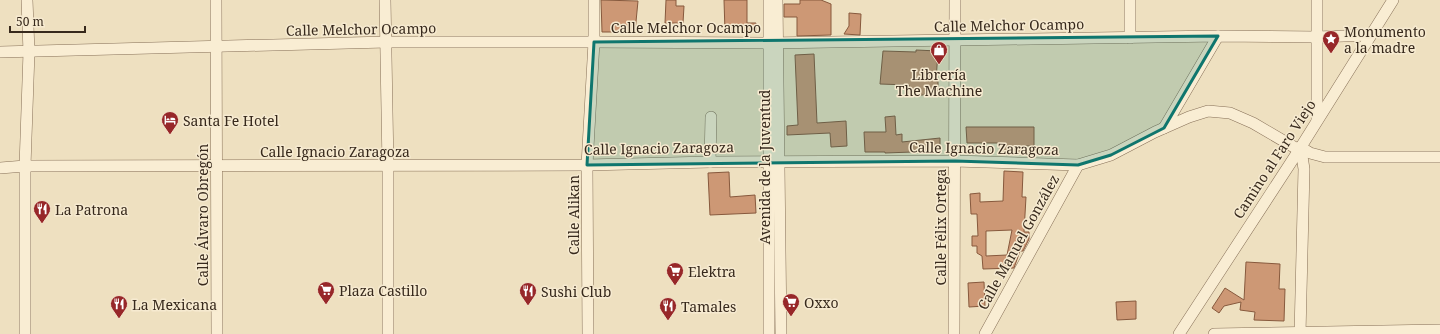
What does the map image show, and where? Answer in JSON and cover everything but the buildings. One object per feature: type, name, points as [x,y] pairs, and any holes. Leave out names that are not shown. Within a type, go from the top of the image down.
[{"type":"street","points":[[25,334],[25,166],[29,52],[27,0]]},
{"type":"street","name":"Calle Álvaro Obregón","points":[[216,0],[217,334]]},
{"type":"street","points":[[385,0],[388,166],[388,334]]},
{"type":"street","name":"Calle Alikan","points":[[588,334],[587,165],[594,42],[594,0]]},
{"type":"street","name":"Avenida de la Juventud","points":[[769,0],[773,43],[774,162],[781,334]]},
{"type":"street","name":"Avenida de la Juventud","points":[[773,43],[777,0]]},
{"type":"street","name":"Calle Félix Ortega","points":[[954,334],[955,0]]},
{"type":"street","points":[[1130,0],[1130,38]]},
{"type":"street","points":[[1317,0],[1317,120]]},
{"type":"street","name":"Camino al Faro Viejo","points":[[1179,334],[1393,0]]},
{"type":"street","name":"Calle Melchor Ocampo","points":[[0,52],[386,42],[773,43],[1218,36],[1317,37],[1371,35]]},
{"type":"street","points":[[1164,128],[1218,36]]},
{"type":"street","name":"Calle Ignacio Zaragoza","points":[[0,168],[25,166],[217,167],[587,165],[710,162],[955,162],[1078,165],[1111,155],[1164,128],[1208,111],[1219,111],[1253,123],[1299,148],[1325,157],[1440,157]]},
{"type":"street","points":[[710,162],[711,117]]},
{"type":"street","points":[[1299,148],[1304,169],[1300,333]]},
{"type":"street","name":"Avenida de la Juventud","points":[[769,334],[774,162]]},
{"type":"street","name":"Calle Manuel González","points":[[984,334],[1078,165]]},
{"type":"street","points":[[1214,334],[1440,330]]},
{"type":"highlighted area","points":[[1218,36],[1164,128],[1111,155],[1078,165],[955,161],[587,165],[594,42]]},
{"type":"place","name":"Monumento a la madre","points":[[1331,54]]},
{"type":"place","name":"Librería The Machine","points":[[939,65]]},
{"type":"place","name":"Santa Fe Hotel","points":[[170,135]]},
{"type":"place","name":"La Patrona","points":[[42,224]]},
{"type":"place","name":"Elektra","points":[[675,286]]},
{"type":"place","name":"Plaza Castillo","points":[[326,305]]},
{"type":"place","name":"Sushi Club","points":[[528,306]]},
{"type":"place","name":"Oxxo","points":[[791,317]]},
{"type":"place","name":"La Mexicana","points":[[119,319]]},
{"type":"place","name":"Tamales","points":[[668,321]]}]
